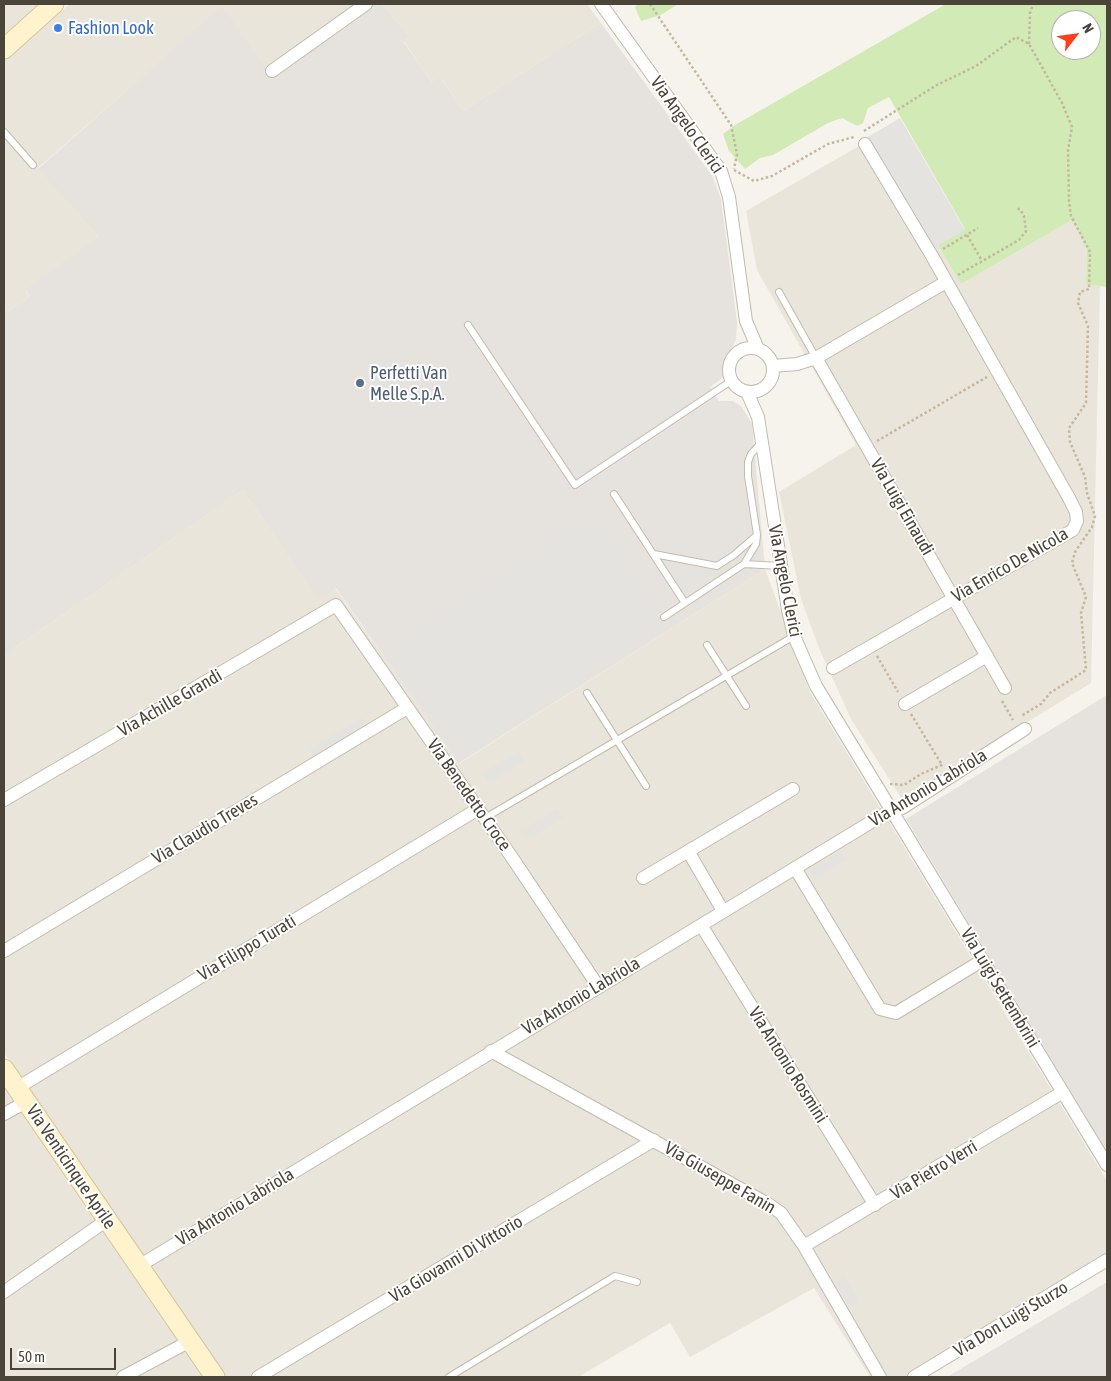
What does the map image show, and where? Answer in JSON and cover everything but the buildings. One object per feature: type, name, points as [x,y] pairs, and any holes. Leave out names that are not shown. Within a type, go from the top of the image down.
[{"type":"street","points":[[4,49],[54,4]]},
{"type":"street","points":[[272,71],[366,4]]},
{"type":"street","name":"Via Angelo Clerici","points":[[601,4],[728,171],[728,197],[746,321],[758,349]]},
{"type":"street","name":"Via Enrico De Nicola","points":[[833,668],[1073,530],[1077,521],[1076,512],[1069,498],[950,279],[866,144]]},
{"type":"street","points":[[773,366],[797,364],[816,358],[950,279]]},
{"type":"street","name":"Via Angelo Clerici","points":[[741,350],[746,321]]},
{"type":"street","points":[[758,349],[768,356],[773,366],[771,379],[764,388],[747,392],[741,390],[731,381],[728,374],[730,360],[741,350],[758,349]]},
{"type":"street","name":"Via Luigi Einaudi","points":[[816,358],[1005,688]]},
{"type":"street","name":"Via Angelo Clerici","points":[[758,417],[764,388]]},
{"type":"street","name":"Via Angelo Clerici","points":[[747,392],[758,417],[763,441],[780,566],[794,636],[816,686],[892,811]]},
{"type":"street","name":"Via Benedetto Croce","points":[[336,605],[482,813],[598,986]]},
{"type":"street","name":"Via Achille Grandi","points":[[4,800],[336,605]]},
{"type":"street","points":[[905,704],[987,656]]},
{"type":"street","name":"Via Claudio Treves","points":[[4,951],[407,708]]},
{"type":"street","name":"Via Antonio Labriola","points":[[139,1266],[598,986],[892,811],[902,808],[1025,729]]},
{"type":"street","points":[[643,878],[792,789]]},
{"type":"street","name":"Via Luigi Settembrini","points":[[892,811],[1107,1166]]},
{"type":"street","name":"Via Filippo Turati","points":[[4,1114],[21,1095],[482,813]]},
{"type":"street","points":[[688,851],[723,911]]},
{"type":"street","points":[[795,868],[880,1009],[896,1013],[983,960]]},
{"type":"street","name":"Via Antonio Rosmini","points":[[701,925],[875,1205]]},
{"type":"street","name":"Via Giuseppe Fanin","points":[[491,1051],[768,1204],[781,1214],[804,1246],[880,1377]]},
{"type":"street","name":"Via Venticinque Aprile","points":[[4,1069],[215,1377]]},
{"type":"street","name":"Via Pietro Verri","points":[[804,1246],[1063,1092]]},
{"type":"street","name":"Via Giovanni Di Vittorio","points":[[258,1377],[654,1140]]},
{"type":"street","points":[[4,1292],[107,1220]]},
{"type":"street","name":"Via Don Luigi Sturzo","points":[[914,1377],[1107,1260]]},
{"type":"street","points":[[123,1377],[190,1341]]},
{"type":"lane","points":[[4,132],[33,166]]},
{"type":"lane","points":[[779,292],[816,358]]},
{"type":"lane","points":[[468,326],[575,485],[731,381]]},
{"type":"lane","points":[[664,617],[744,564],[756,544],[757,535],[748,476],[748,462],[751,454],[763,441]]},
{"type":"lane","points":[[614,494],[685,603]]},
{"type":"lane","points":[[654,554],[717,566],[734,555],[757,535]]},
{"type":"lane","points":[[744,564],[780,566]]},
{"type":"lane","points":[[482,813],[617,740],[794,636]]},
{"type":"lane","points":[[707,645],[746,706]]},
{"type":"lane","points":[[587,693],[646,786]]},
{"type":"lane","points":[[448,1377],[615,1276],[637,1282]]},
{"type":"path","points":[[650,4],[731,125],[737,154],[728,171],[754,181],[772,176],[828,144],[849,140],[935,86],[976,66],[1016,37],[1029,44]]},
{"type":"path","points":[[1005,725],[1041,704],[1050,693],[1086,670],[1081,613],[1086,597],[1072,563],[1075,552],[1092,527],[1095,516],[1087,493],[1085,477],[1070,442],[1069,428],[1086,403],[1088,326],[1078,303],[1080,292],[1088,289],[1090,252],[1072,216],[1069,201],[1068,150],[1072,127],[1062,103],[1029,44],[1030,13],[1033,4]]},
{"type":"path","points":[[950,279],[1020,240],[1026,230],[1024,216],[1020,209],[1016,209]]},
{"type":"path","points":[[940,251],[978,228]]},
{"type":"path","points":[[967,235],[982,261]]},
{"type":"path","points":[[867,446],[991,375]]},
{"type":"path","points":[[1005,688],[1002,702],[1013,720]]},
{"type":"path","points":[[888,784],[904,785],[921,774],[950,760]]},
{"type":"shaded area","points":[[4,4],[50,4],[4,44]]},
{"type":"shaded area","points":[[70,4],[379,4],[273,78],[222,7],[38,168],[98,236],[26,291],[30,297],[4,314],[4,61]]},
{"type":"shaded area","name":"Perfetti Van Melle S.p.A.","points":[[379,4],[382,4],[409,36],[403,41],[432,83],[440,77],[463,111],[601,23],[713,177],[721,199],[737,322],[736,339],[726,361],[724,374],[721,379],[710,387],[719,401],[733,401],[741,406],[752,424],[765,569],[459,763],[336,588],[318,599],[243,490],[4,655],[4,314],[30,297],[26,290],[98,236],[38,169],[222,6],[273,78]]},
{"type":"shaded area","points":[[382,4],[587,4],[601,23],[463,111],[441,78],[432,83],[403,40],[409,36]]},
{"type":"shaded area","points":[[900,118],[965,230],[930,250],[866,138]]},
{"type":"shaded area","points":[[866,138],[930,249],[938,245],[961,284],[1072,220],[1087,249],[1086,284],[1100,286],[1091,683],[902,799],[851,719],[819,648],[801,599],[779,492],[856,445],[757,270],[746,211],[859,146]]},
{"type":"shaded area","points":[[243,490],[318,598],[335,588],[460,763],[765,569],[810,692],[1107,1181],[1107,1253],[906,1377],[870,1377],[814,1288],[690,1357],[670,1323],[578,1377],[221,1377],[4,1053],[4,655]]},
{"type":"shaded area","points":[[594,511],[668,623],[461,759],[387,648]]},
{"type":"shaded area","points":[[1107,695],[1107,1152],[906,819]]},
{"type":"shaded area","points":[[363,717],[366,727],[311,760],[311,748]]},
{"type":"shaded area","points":[[519,751],[525,761],[488,783],[482,773]]},
{"type":"shaded area","points":[[557,809],[563,818],[526,840],[520,831]]},
{"type":"shaded area","points":[[841,851],[846,860],[814,880],[809,870]]},
{"type":"shaded area","points":[[4,1082],[205,1377],[4,1377]]},
{"type":"shaded area","points":[[844,1276],[860,1302],[850,1308],[834,1282]]},
{"type":"shaded area","points":[[1107,1282],[1107,1377],[947,1377]]},
{"type":"green space","points":[[638,4],[678,4],[661,15],[641,21],[635,7]]},
{"type":"green space","points":[[946,4],[1107,4],[1107,287],[1086,284],[1087,249],[1072,220],[961,284],[938,245],[965,229],[889,97],[868,108],[863,123],[857,126],[842,118],[828,123],[773,155],[760,158],[745,169],[729,151],[723,134],[735,125]]},
{"type":"place","name":"Fashion Look","points":[[58,28]]},
{"type":"place","name":"Perfetti Van Melle S.p.A.","points":[[360,383]]}]
